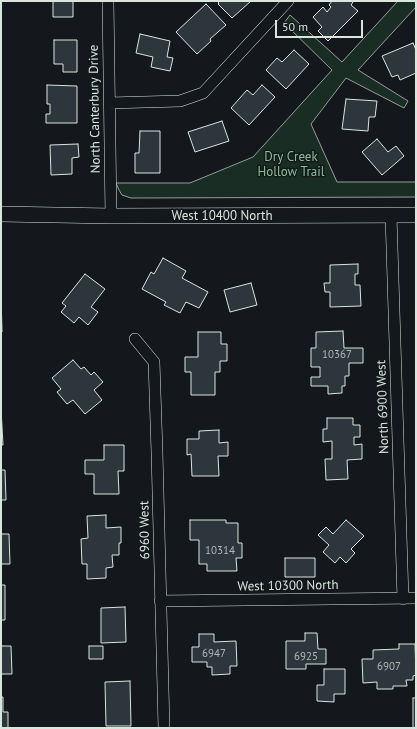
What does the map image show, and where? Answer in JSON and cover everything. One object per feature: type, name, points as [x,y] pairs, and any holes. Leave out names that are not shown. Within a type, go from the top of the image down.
[{"type":"street","name":"North Canterbury Drive","points":[[108,1],[111,216]]},
{"type":"street","points":[[109,103],[180,102],[203,93],[288,1]]},
{"type":"street","name":"West 10400 North","points":[[1,214],[111,216],[416,215]]},
{"type":"street","name":"North 6900 West","points":[[391,215],[403,598]]},
{"type":"street","name":"6960 West","points":[[135,339],[154,362],[164,728]]},
{"type":"street","name":"West 10300 North","points":[[160,602],[416,598]]},
{"type":"green space","name":"Dry Creek Hollow Trail","points":[[398,1],[416,1],[416,7],[358,70],[408,101],[404,108],[346,78],[311,124],[337,182],[416,182],[416,197],[131,198],[122,195],[116,183],[190,183],[253,157],[332,70],[284,23],[290,15],[342,62]]},
{"type":"building","points":[[53,1],[73,1],[73,17],[53,17]]},
{"type":"building","points":[[217,1],[251,1],[232,18],[218,4],[219,3]]},
{"type":"building","points":[[332,1],[352,1],[353,2],[351,5],[358,11],[328,41],[318,31],[322,27],[313,17],[323,7],[327,12],[331,7],[329,5]]},
{"type":"building","points":[[206,4],[226,25],[210,39],[211,41],[197,54],[176,32]]},
{"type":"building","points":[[140,34],[170,41],[167,57],[173,58],[170,71],[151,67],[153,57],[136,53]]},
{"type":"building","points":[[54,40],[77,40],[77,72],[63,72],[63,64],[54,64]]},
{"type":"building","points":[[413,43],[416,50],[416,73],[400,80],[398,75],[392,77],[382,56]]},
{"type":"building","points":[[294,50],[309,64],[286,89],[266,70],[277,58],[282,62]]},
{"type":"building","points":[[47,85],[77,86],[77,123],[46,123],[46,114],[50,114],[50,104],[47,104]]},
{"type":"building","points":[[262,85],[275,97],[249,125],[231,108],[247,90],[253,95]]},
{"type":"building","points":[[346,99],[377,101],[375,117],[369,117],[368,131],[342,129]]},
{"type":"building","points":[[222,121],[229,141],[195,152],[188,132]]},
{"type":"building","points":[[140,131],[160,131],[160,173],[135,173],[135,153],[139,153]]},
{"type":"building","points":[[377,139],[388,152],[396,146],[404,156],[382,175],[362,152]]},
{"type":"building","points":[[78,144],[79,157],[72,158],[72,174],[51,175],[50,145]]},
{"type":"building","points":[[163,258],[186,271],[182,278],[208,292],[199,308],[186,302],[180,313],[164,305],[166,302],[142,289],[151,272],[154,274]]},
{"type":"building","points":[[358,264],[358,274],[355,274],[355,285],[360,285],[361,306],[330,307],[330,292],[325,292],[324,283],[330,283],[330,265]]},
{"type":"building","points":[[85,274],[105,289],[91,307],[98,312],[88,325],[79,317],[74,323],[61,312],[66,306],[62,303]]},
{"type":"building","points":[[251,283],[257,305],[230,312],[224,290]]},
{"type":"building","points":[[1,297],[2,332],[1,332]]},
{"type":"building","points":[[343,331],[344,348],[363,348],[363,363],[349,363],[349,376],[345,376],[345,386],[342,386],[342,393],[328,394],[328,386],[311,386],[311,377],[320,377],[320,367],[311,367],[311,348],[316,348],[316,332]]},
{"type":"building","points":[[198,332],[221,332],[221,344],[227,344],[227,361],[220,361],[220,372],[215,372],[215,395],[191,395],[191,372],[185,372],[185,357],[198,357]]},
{"type":"building","points":[[73,360],[81,369],[84,367],[91,375],[94,372],[103,382],[94,390],[102,400],[85,414],[73,400],[67,404],[57,392],[61,389],[52,378]]},
{"type":"building","points":[[1,409],[3,445],[1,445]]},
{"type":"building","points":[[327,418],[353,418],[353,425],[360,425],[360,437],[354,437],[354,445],[362,444],[362,459],[347,460],[348,479],[326,480],[325,459],[332,459],[332,441],[323,442],[323,429],[327,429]]},
{"type":"building","points":[[219,430],[219,443],[228,442],[228,456],[218,456],[219,476],[192,476],[191,454],[187,455],[187,439],[199,439],[199,431]]},
{"type":"building","points":[[104,445],[124,445],[124,471],[118,471],[119,494],[94,494],[94,474],[85,474],[85,460],[104,460]]},
{"type":"building","points":[[1,470],[5,470],[6,500],[1,500]]},
{"type":"building","points":[[106,515],[106,528],[121,527],[119,555],[112,555],[113,567],[106,568],[106,578],[87,579],[87,564],[82,564],[81,539],[88,538],[87,516]]},
{"type":"building","points":[[190,520],[226,520],[226,523],[238,523],[238,543],[242,543],[242,558],[236,558],[237,571],[207,571],[207,564],[199,564],[199,540],[190,540]]},
{"type":"building","points":[[346,520],[364,536],[351,549],[355,553],[346,563],[340,557],[335,563],[323,552],[329,545],[318,535],[326,527],[333,534]]},
{"type":"building","points":[[1,534],[9,534],[10,564],[1,564]]},
{"type":"building","points":[[285,558],[315,558],[315,577],[285,577]]},
{"type":"building","points":[[1,585],[5,585],[5,620],[1,620]]},
{"type":"building","points":[[125,607],[126,642],[101,643],[101,608]]},
{"type":"building","points":[[305,633],[317,633],[318,649],[326,649],[326,664],[306,664],[306,669],[286,669],[286,641],[305,641]]},
{"type":"building","points":[[199,634],[214,634],[214,642],[236,641],[237,666],[230,666],[230,674],[212,675],[212,667],[207,667],[207,662],[192,662],[192,647],[199,647]]},
{"type":"building","points":[[399,644],[415,644],[416,675],[413,676],[413,680],[406,680],[407,686],[393,686],[393,689],[377,689],[377,682],[363,683],[362,659],[373,659],[373,650],[399,649]]},
{"type":"building","points":[[1,646],[11,646],[12,674],[1,674]]},
{"type":"building","points":[[89,646],[103,646],[103,659],[89,659]]},
{"type":"building","points":[[324,669],[345,669],[345,694],[334,694],[334,702],[317,701],[317,685],[324,685]]},
{"type":"building","points":[[130,681],[131,726],[106,726],[105,682]]},
{"type":"building","points":[[1,697],[3,697],[3,712],[8,712],[8,728],[1,728]]},
{"type":"building","points":[[413,698],[416,698],[416,728],[413,728]]}]
